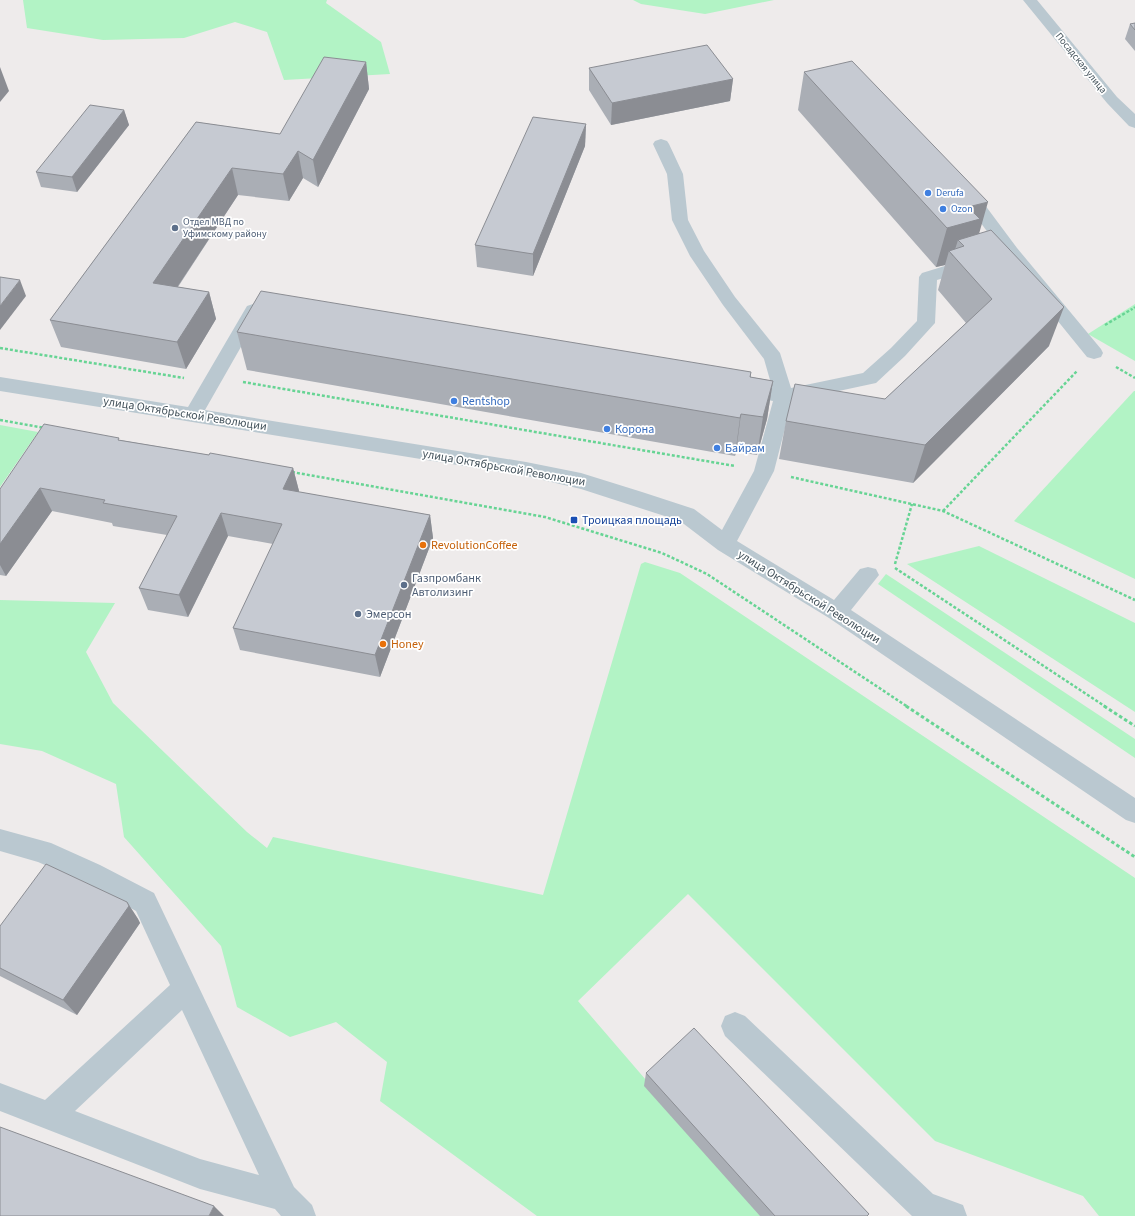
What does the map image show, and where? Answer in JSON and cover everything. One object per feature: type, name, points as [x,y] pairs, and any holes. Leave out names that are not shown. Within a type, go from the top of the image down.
[{"type":"street","name":"Посадская улица","points":[[1030,0],[1112,100],[1135,124]]},
{"type":"street","points":[[661,144],[675,174],[680,220],[696,252],[721,289],[773,358],[784,396],[764,471],[726,544]]},
{"type":"street","points":[[957,179],[998,256],[1094,353]]},
{"type":"street","points":[[729,387],[784,396],[869,378],[898,352],[926,323],[928,277],[998,256]]},
{"type":"street","points":[[193,415],[254,307],[270,309]]},
{"type":"street","name":"улица Октябрьской Революции","points":[[0,384],[526,469],[581,481],[635,497],[687,515],[726,544],[837,612],[1135,812]]},
{"type":"street","points":[[837,612],[868,575]]},
{"type":"street","points":[[0,840],[42,851],[91,873],[145,902],[292,1206]]},
{"type":"street","points":[[49,1116],[186,988]]},
{"type":"street","points":[[735,1026],[923,1205],[952,1216]]},
{"type":"street","points":[[0,1096],[200,1174],[292,1206]]},
{"type":"path","points":[[1103,326],[1135,307]]},
{"type":"path","points":[[0,348],[187,378],[214,377],[764,471],[943,511],[1135,600]]},
{"type":"path","points":[[943,511],[1094,353],[1135,378]]},
{"type":"path","points":[[0,420],[47,429]]},
{"type":"path","points":[[289,472],[545,517],[662,552],[706,574],[1135,857]]},
{"type":"path","points":[[912,504],[894,568],[1135,726]]},
{"type":"green space","points":[[23,0],[327,0],[326,3],[381,42],[390,74],[284,80],[267,32],[235,22],[184,38],[103,40],[27,28]]},
{"type":"green space","points":[[633,0],[774,0],[705,14],[641,4]]},
{"type":"green space","points":[[1135,304],[1135,361],[1088,334]]},
{"type":"green space","points":[[1135,391],[1135,579],[1014,521]]},
{"type":"green space","points":[[0,425],[38,432],[0,487]]},
{"type":"green space","points":[[979,546],[1135,623],[1135,712],[907,564]]},
{"type":"green space","points":[[645,562],[680,573],[1135,878],[1135,1216],[1099,1216],[1083,1196],[935,1141],[688,894],[578,1001],[763,1216],[537,1216],[380,1101],[387,1062],[336,1022],[290,1037],[237,1007],[221,946],[124,837],[116,784],[42,751],[0,744],[0,600],[115,603],[86,652],[113,703],[247,832],[267,848],[273,837],[543,895],[641,564]]},
{"type":"green space","points":[[886,574],[1135,739],[1135,758],[878,584]]},
{"type":"building","points":[[1135,23],[1135,30],[1130,24]]},
{"type":"building","points":[[707,45],[733,79],[612,103],[589,68]]},
{"type":"building","points":[[324,57],[366,62],[313,160],[298,151],[283,174],[232,168],[153,283],[209,292],[177,342],[50,320],[196,122],[280,134]]},
{"type":"building","points":[[852,61],[988,202],[968,207],[980,219],[947,228],[804,72]]},
{"type":"building","points":[[90,105],[124,110],[72,177],[36,172]]},
{"type":"building","points":[[533,117],[586,124],[533,254],[475,245]]},
{"type":"building","points":[[991,230],[1064,307],[925,445],[786,421],[795,384],[885,399],[992,299],[949,251],[964,246],[958,240]]},
{"type":"building","points":[[0,277],[20,280],[0,306]]},
{"type":"building","points":[[261,291],[751,372],[750,377],[773,381],[763,417],[741,414],[740,418],[237,332]]},
{"type":"building","points":[[44,424],[119,438],[118,440],[209,455],[210,453],[293,468],[283,489],[430,515],[375,655],[233,628],[282,524],[221,513],[179,595],[139,588],[177,516],[103,503],[105,500],[40,488],[0,544],[0,489]]},
{"type":"building","points":[[46,864],[127,902],[129,906],[63,1000],[0,968],[0,926]]},
{"type":"building","points":[[694,1028],[869,1214],[867,1216],[775,1216],[646,1073]]},
{"type":"building","points":[[0,1127],[214,1206],[209,1216],[0,1216]]},
{"type":"place","name":"Derufa","points":[[928,193]]},
{"type":"place","name":"Ozon","points":[[943,209]]},
{"type":"place","name":"Отдел МВД по Уфимскому району","points":[[175,228]]},
{"type":"place","name":"Rentshop","points":[[454,401]]},
{"type":"place","name":"Корона","points":[[607,429]]},
{"type":"place","name":"Байрам","points":[[717,448]]},
{"type":"place","name":"Троицкая площадь","points":[[574,520]]},
{"type":"place","name":"RevolutionCoffee","points":[[423,545]]},
{"type":"place","name":"Газпромбанк Автолизинг","points":[[404,585]]},
{"type":"place","name":"Эмерсон","points":[[358,614]]},
{"type":"place","name":"Honey","points":[[383,644]]}]
